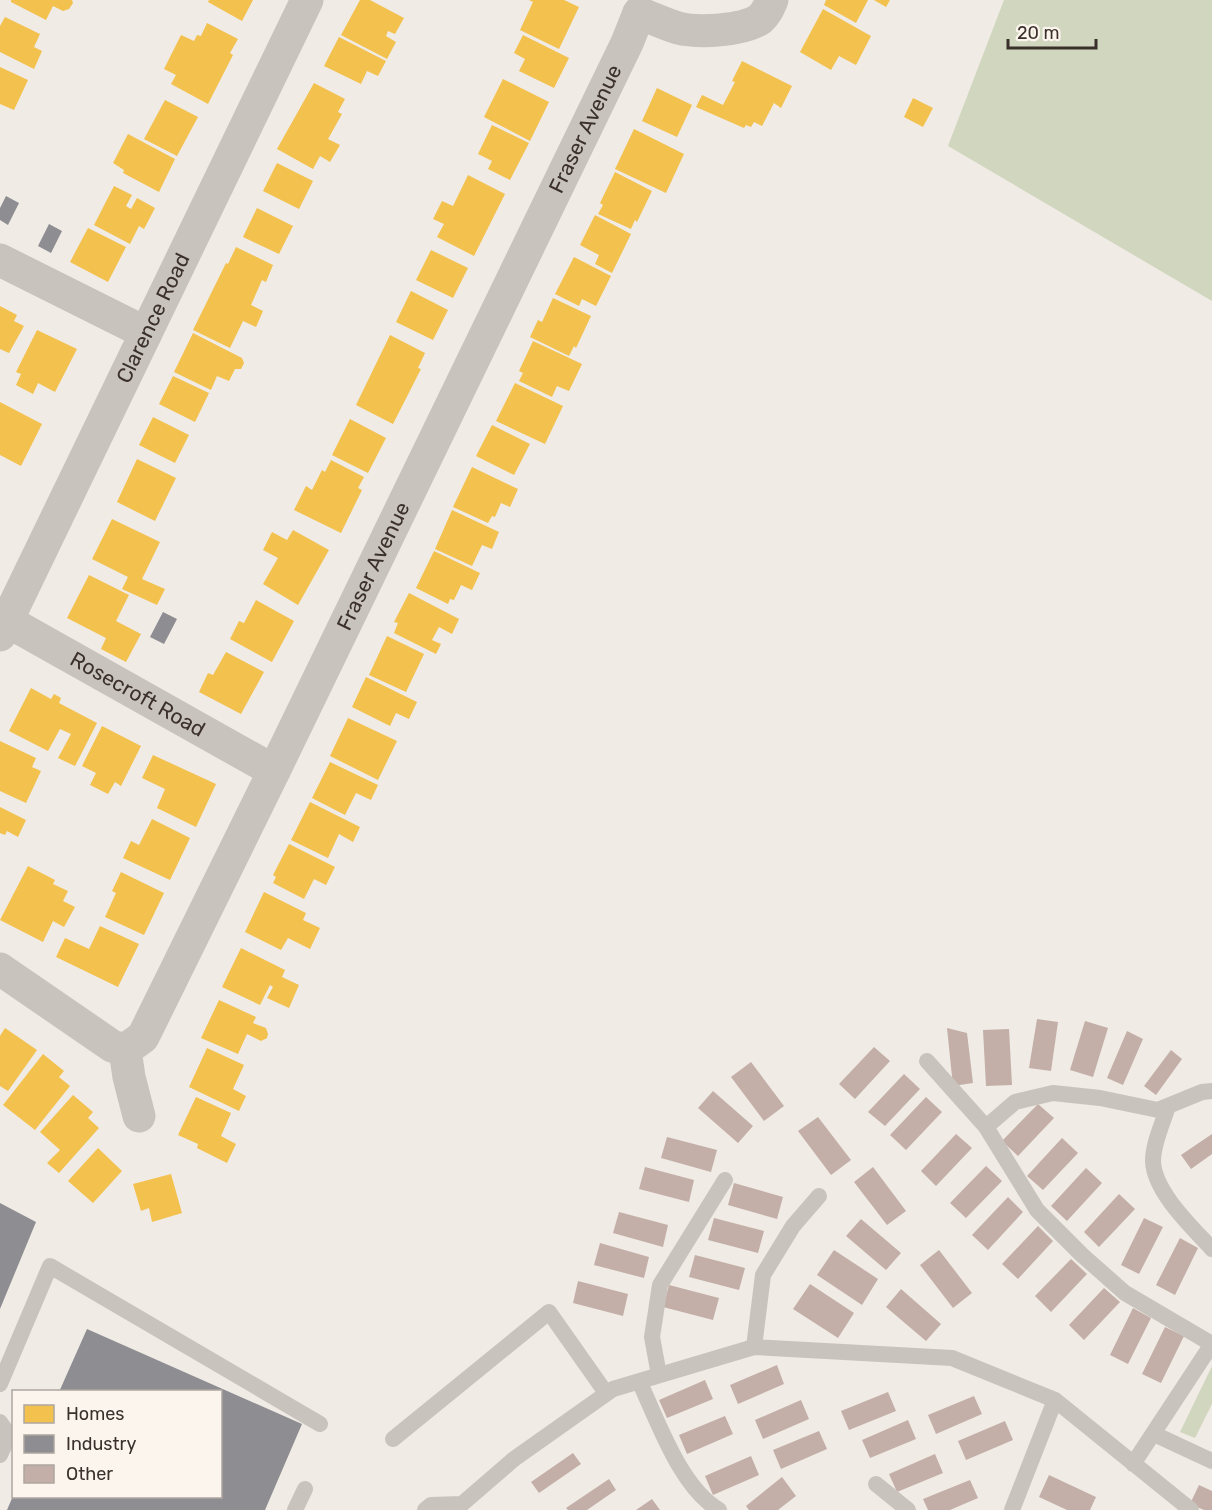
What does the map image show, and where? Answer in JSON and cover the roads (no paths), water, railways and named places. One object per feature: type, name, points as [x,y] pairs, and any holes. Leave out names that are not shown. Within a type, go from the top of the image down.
[{"type":"street","name":"Clarence Road","points":[[2,624],[307,0]]},
{"type":"street","points":[[635,6],[677,27],[688,30],[739,27],[759,20],[772,0]]},
{"type":"street","name":"Fraser Avenue","points":[[125,1050],[143,1037],[274,771],[627,43],[635,6]]},
{"type":"street","points":[[0,260],[146,333]]},
{"type":"street","name":"Rosecroft Road","points":[[2,624],[274,771]]},
{"type":"street","points":[[0,969],[112,1046],[125,1050],[139,1116]]},
{"type":"lane","points":[[927,1061],[986,1127],[1036,1210],[1125,1293],[1212,1344],[1133,1464]]},
{"type":"lane","points":[[986,1127],[1015,1102],[1053,1094],[1100,1098],[1158,1110],[1202,1092],[1212,1091]]},
{"type":"lane","points":[[1168,1106],[1153,1160],[1159,1184],[1188,1223],[1212,1249]]},
{"type":"lane","points":[[659,1375],[652,1337],[660,1285],[725,1180]]},
{"type":"lane","points":[[754,1347],[763,1275],[793,1226],[819,1196]]},
{"type":"lane","points":[[0,1384],[50,1266],[320,1424]]},
{"type":"lane","points":[[393,1439],[549,1312],[606,1393]]},
{"type":"lane","points":[[425,1510],[431,1505],[459,1508],[514,1460],[613,1389],[754,1347],[952,1358],[1055,1400],[1191,1510]]},
{"type":"lane","points":[[639,1381],[683,1474],[709,1504],[719,1510]]},
{"type":"lane","points":[[1012,1510],[1055,1400]]},
{"type":"lane","points":[[0,1422],[9,1435],[0,1455]]},
{"type":"lane","points":[[1154,1434],[1212,1461]]},
{"type":"lane","points":[[876,1484],[908,1510]]},
{"type":"lane","points":[[295,1510],[305,1489]]}]
